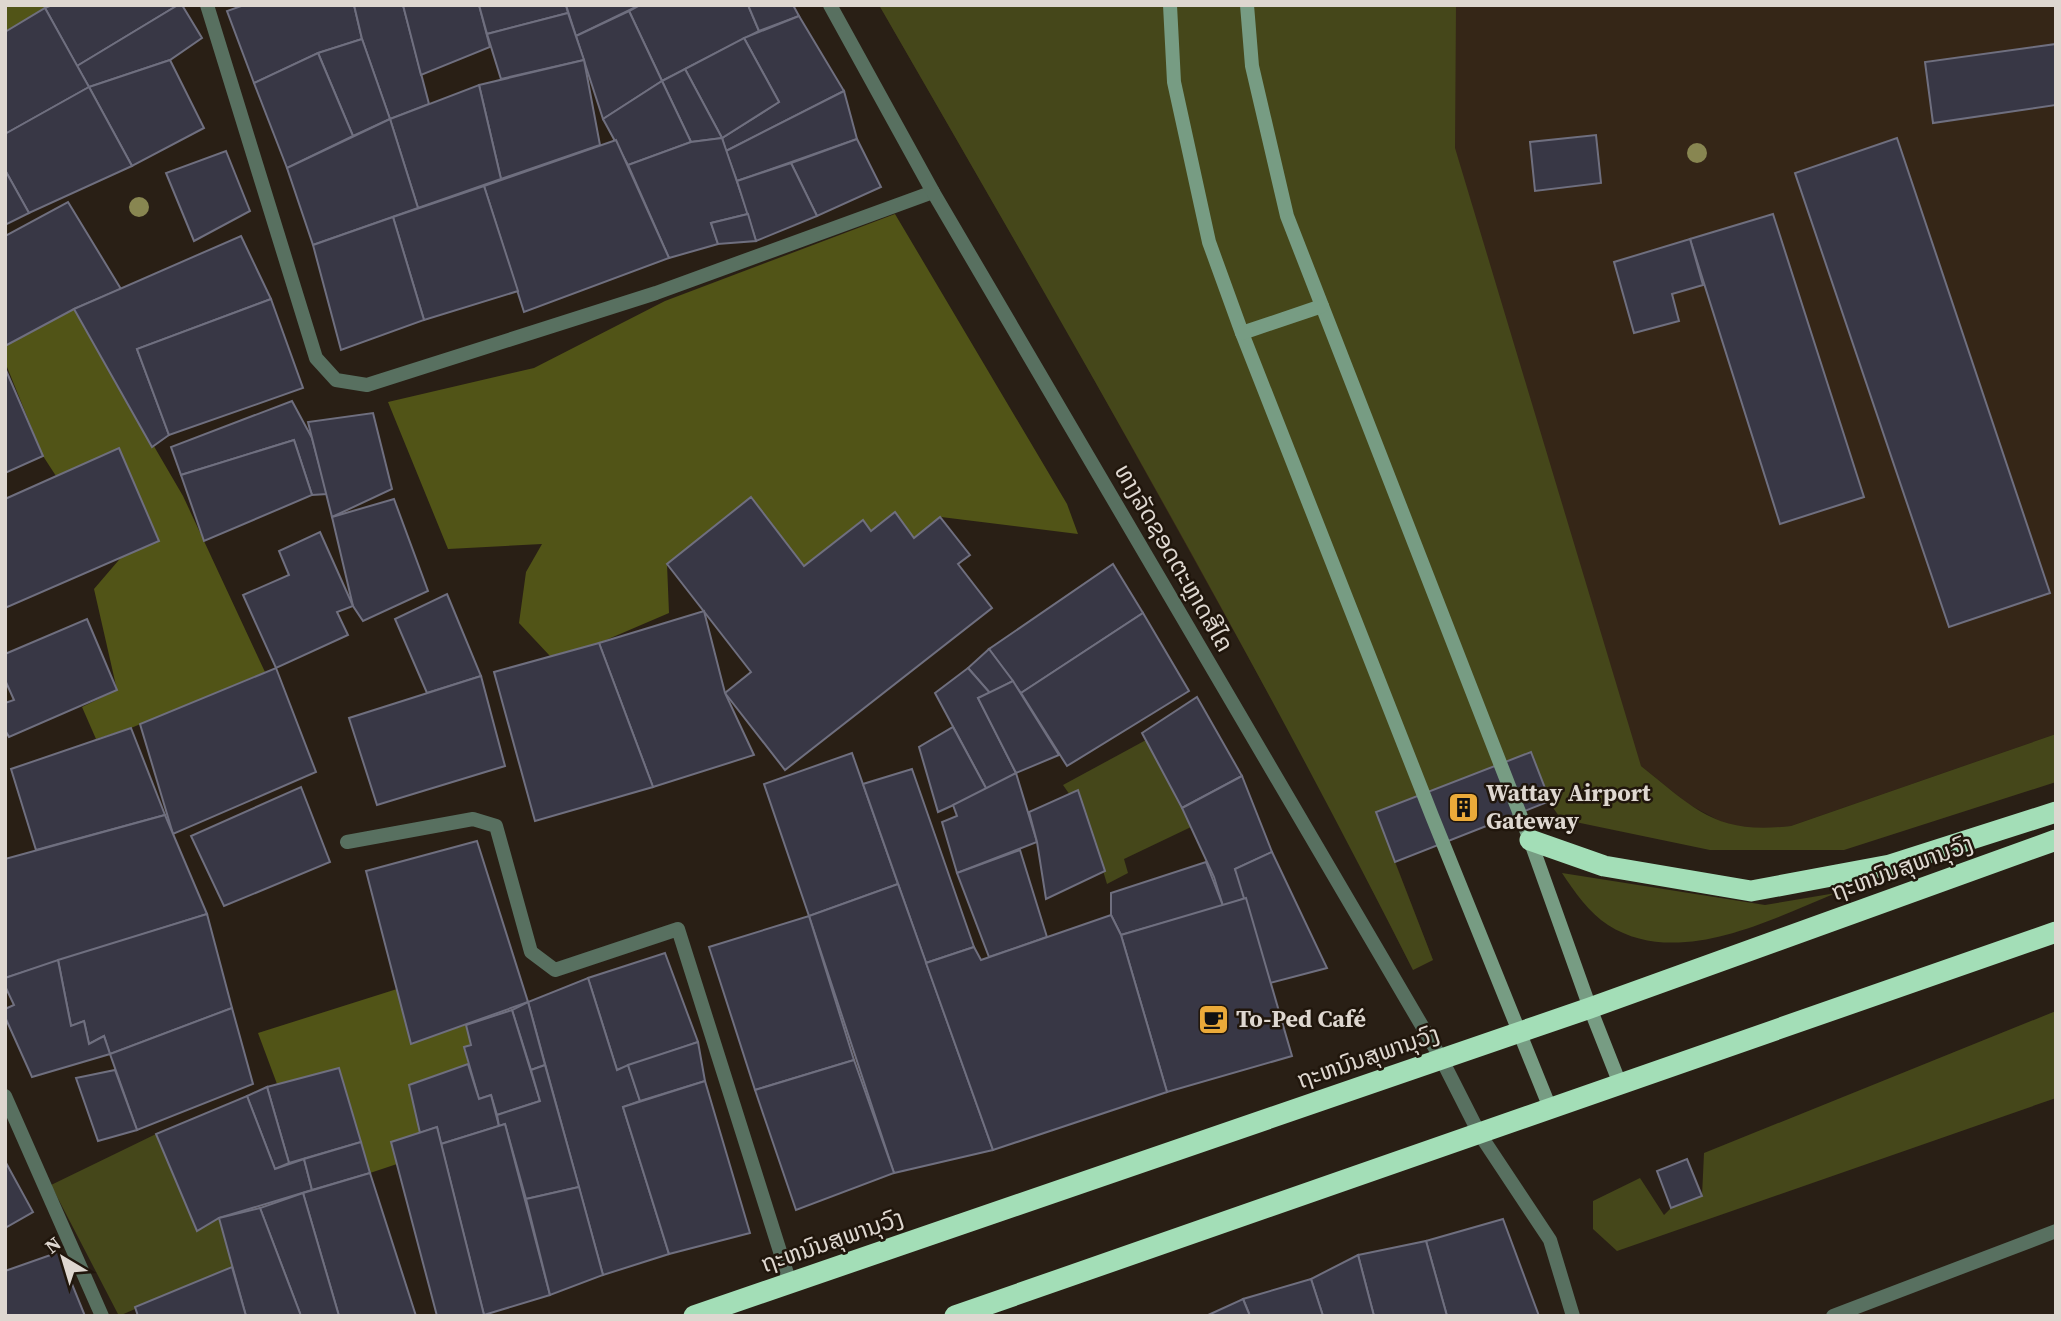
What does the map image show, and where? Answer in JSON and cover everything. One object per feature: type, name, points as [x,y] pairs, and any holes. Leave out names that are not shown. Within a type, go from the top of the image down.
[{"type":"highway","points":[[1530,840],[1604,866],[1751,891],[1890,865],[2056,812]]},
{"type":"highway","name":"ຖະຫນົນສຸພານຸວົງ","points":[[694,1316],[1442,1060],[2056,840]]},
{"type":"highway","points":[[955,1316],[2056,932]]},
{"type":"street","points":[[207,5],[316,358],[336,380],[366,385],[656,293],[933,192]]},
{"type":"street","name":"ທາງລັດຊອດຕະຫຼາດສີໄຄ","points":[[830,5],[933,192],[1442,1060],[1479,1133],[1550,1240],[1573,1316]]},
{"type":"street","points":[[1170,5],[1174,82],[1209,242],[1242,333],[1550,1108]]},
{"type":"street","points":[[1247,5],[1252,66],[1287,216],[1530,840],[1620,1084]]},
{"type":"street","points":[[1242,333],[1322,306]]},
{"type":"street","points":[[347,842],[473,819],[496,826],[531,952],[555,970],[678,929],[790,1283]]},
{"type":"street","points":[[5,1096],[102,1316]]},
{"type":"street","points":[[1833,1316],[2056,1231]]},
{"type":"shaded area","points":[[5,5],[44,5],[45,8],[5,32]]},
{"type":"shaded area","points":[[879,5],[2056,5],[2056,734],[1791,826],[1759,830],[1727,825],[1688,804],[1641,766],[1395,861],[1433,960],[1413,970],[1317,781],[1067,331]]},
{"type":"shaded area","points":[[895,214],[1067,504],[1078,534],[941,517],[914,538],[894,513],[871,531],[862,520],[804,566],[751,498],[667,564],[669,613],[599,643],[550,656],[519,623],[526,572],[542,544],[448,549],[388,402],[534,368],[665,301]]},
{"type":"shaded area","points":[[74,309],[183,496],[265,672],[131,728],[96,739],[82,707],[117,690],[94,589],[124,554],[159,540],[119,449],[56,476],[43,456],[5,362],[5,346]]},
{"type":"shaded area","points":[[397,989],[411,1043],[466,1025],[471,1045],[464,1047],[468,1064],[409,1085],[420,1133],[391,1142],[397,1164],[370,1173],[339,1068],[277,1084],[258,1033]]},
{"type":"green space","points":[[879,5],[1456,5],[1455,148],[1641,766],[1693,807],[1709,816],[1744,827],[1766,828],[1791,826],[2056,734],[2056,782],[1844,850],[1710,850],[1561,819],[1549,802],[1395,862],[1433,960],[1413,970],[1220,605]]},
{"type":"green space","points":[[1146,740],[1191,827],[1124,859],[1128,873],[1107,884],[1079,791],[1070,795],[1063,785]]},
{"type":"green space","points":[[1562,873],[1765,905],[1836,893],[1782,916],[1723,936],[1663,942],[1635,937],[1608,925],[1588,908]]},
{"type":"green space","points":[[2056,1011],[2056,1098],[1617,1251],[1593,1229],[1593,1201],[1640,1178],[1664,1215],[1671,1208],[1702,1196],[1704,1153]]},
{"type":"green space","points":[[156,1134],[197,1230],[219,1218],[232,1267],[119,1316],[51,1185]]},
{"type":"building","points":[[52,5],[178,5],[77,66],[45,8]]},
{"type":"building","points":[[182,5],[202,38],[170,60],[89,87],[77,66]]},
{"type":"building","points":[[244,5],[354,5],[362,39],[318,53],[254,83],[227,11]]},
{"type":"building","points":[[354,5],[403,5],[429,104],[390,119],[362,39]]},
{"type":"building","points":[[403,5],[479,5],[490,47],[421,75]]},
{"type":"building","points":[[479,5],[566,5],[568,13],[487,34]]},
{"type":"building","points":[[566,5],[640,5],[576,36]]},
{"type":"building","points":[[640,5],[748,5],[759,31],[662,81],[629,11]]},
{"type":"building","points":[[748,5],[793,5],[799,16],[759,31]]},
{"type":"building","points":[[45,8],[89,87],[5,134],[5,32]]},
{"type":"building","points":[[629,11],[662,81],[603,119],[576,36]]},
{"type":"building","points":[[568,13],[584,60],[501,79],[487,34]]},
{"type":"building","points":[[799,16],[844,91],[726,151],[722,138],[779,102],[744,38]]},
{"type":"building","points":[[744,38],[779,102],[722,138],[685,69]]},
{"type":"building","points":[[362,39],[390,119],[353,136],[318,53]]},
{"type":"building","points":[[2056,44],[2056,105],[1933,123],[1925,62]]},
{"type":"building","points":[[318,53],[353,136],[287,168],[254,83]]},
{"type":"building","points":[[170,60],[204,128],[132,166],[89,87]]},
{"type":"building","points":[[584,60],[600,145],[501,179],[479,85]]},
{"type":"building","points":[[685,69],[722,138],[691,142],[662,81]]},
{"type":"building","points":[[662,81],[691,142],[628,165],[603,119]]},
{"type":"building","points":[[479,85],[501,179],[418,208],[390,119]]},
{"type":"building","points":[[89,87],[132,166],[29,213],[5,170],[5,134]]},
{"type":"building","points":[[844,91],[857,139],[737,181],[726,151]]},
{"type":"building","points":[[390,119],[418,208],[313,245],[287,168]]},
{"type":"building","points":[[1596,135],[1601,183],[1535,191],[1530,142]]},
{"type":"building","points":[[722,138],[748,214],[711,223],[718,244],[669,258],[628,165],[691,142]]},
{"type":"building","points":[[1897,138],[2050,593],[1949,627],[1795,173]]},
{"type":"building","points":[[857,139],[881,187],[817,216],[791,163]]},
{"type":"building","points":[[616,140],[669,258],[524,312],[484,186]]},
{"type":"building","points":[[226,151],[250,211],[194,241],[166,173]]},
{"type":"building","points":[[791,163],[817,216],[756,241],[737,181]]},
{"type":"building","points":[[5,170],[29,213],[5,225]]},
{"type":"building","points":[[484,186],[518,291],[424,320],[393,217]]},
{"type":"building","points":[[68,202],[121,289],[74,309],[5,346],[5,236]]},
{"type":"building","points":[[748,214],[756,241],[718,244],[711,223]]},
{"type":"building","points":[[1773,214],[1864,497],[1780,524],[1690,239]]},
{"type":"building","points":[[393,217],[424,320],[341,350],[313,245]]},
{"type":"building","points":[[241,236],[271,299],[137,349],[169,435],[152,447],[74,309]]},
{"type":"building","points":[[1690,239],[1703,285],[1672,294],[1679,321],[1634,333],[1614,262]]},
{"type":"building","points":[[271,299],[303,388],[169,435],[137,349]]},
{"type":"building","points":[[5,368],[43,456],[5,473]]},
{"type":"building","points":[[292,401],[312,438],[327,494],[312,495],[294,440],[181,475],[171,447]]},
{"type":"building","points":[[373,413],[392,489],[332,517],[308,422]]},
{"type":"building","points":[[294,440],[312,495],[204,541],[181,475]]},
{"type":"building","points":[[119,448],[159,541],[5,608],[5,499]]},
{"type":"building","points":[[751,497],[804,566],[863,520],[871,531],[895,512],[914,538],[940,517],[970,555],[958,564],[992,608],[785,770],[725,693],[751,672],[667,564]]},
{"type":"building","points":[[394,499],[428,591],[363,621],[353,606],[332,517]]},
{"type":"building","points":[[320,532],[353,606],[337,612],[348,635],[276,668],[243,595],[289,575],[279,551]]},
{"type":"building","points":[[1113,564],[1143,613],[1021,693],[989,649]]},
{"type":"building","points":[[447,594],[481,676],[427,693],[395,619]]},
{"type":"building","points":[[704,611],[725,693],[754,755],[653,787],[599,643]]},
{"type":"building","points":[[1143,613],[1189,691],[1067,766],[1021,693]]},
{"type":"building","points":[[87,619],[117,690],[9,737],[5,730],[5,703],[14,700],[5,680],[5,654]]},
{"type":"building","points":[[599,643],[653,787],[535,821],[494,672]]},
{"type":"building","points":[[989,649],[1013,681],[990,693],[968,668]]},
{"type":"building","points":[[276,668],[316,772],[173,834],[140,724]]},
{"type":"building","points":[[968,668],[990,693],[978,698],[1016,773],[987,790],[935,693]]},
{"type":"building","points":[[481,676],[505,766],[377,805],[349,718]]},
{"type":"building","points":[[1013,681],[1059,755],[1016,773],[978,698]]},
{"type":"building","points":[[1197,697],[1242,776],[1182,808],[1142,733]]},
{"type":"building","points":[[953,727],[987,790],[938,812],[919,747]]},
{"type":"building","points":[[131,728],[165,815],[36,850],[11,769]]},
{"type":"building","name":"Wattay Airport Gateway","points":[[1531,752],[1550,801],[1395,862],[1376,812]]},
{"type":"building","points":[[852,753],[898,884],[809,916],[764,784]]},
{"type":"building","points":[[912,769],[974,947],[926,963],[863,784]]},
{"type":"building","points":[[1016,773],[1037,842],[957,873],[942,822],[957,816],[953,805]]},
{"type":"building","points":[[1242,776],[1272,852],[1235,869],[1246,898],[1223,906],[1214,877],[1182,808]]},
{"type":"building","points":[[301,787],[330,862],[224,906],[191,836]]},
{"type":"building","points":[[1078,790],[1105,871],[1046,899],[1029,812]]},
{"type":"building","points":[[165,815],[207,914],[5,978],[5,859]]},
{"type":"building","points":[[477,841],[528,1002],[411,1044],[366,871]]},
{"type":"building","points":[[1020,850],[1047,937],[989,957],[957,873]]},
{"type":"building","points":[[1272,852],[1327,968],[1270,983],[1235,869]]},
{"type":"building","points":[[1206,862],[1223,906],[1121,935],[1111,915],[1111,893]]},
{"type":"building","points":[[898,884],[993,1150],[894,1173],[809,916]]},
{"type":"building","name":"To-Ped Café","points":[[1246,898],[1292,1056],[1167,1092],[1121,935]]},
{"type":"building","points":[[207,914],[232,1008],[110,1054],[104,1036],[89,1044],[84,1021],[71,1026],[58,960]]},
{"type":"building","points":[[1111,915],[1121,935],[1167,1092],[993,1150],[926,963],[974,947],[981,960]]},
{"type":"building","points":[[809,916],[854,1060],[755,1090],[709,947]]},
{"type":"building","points":[[665,953],[698,1042],[617,1070],[588,978]]},
{"type":"building","points":[[58,960],[71,1026],[84,1021],[89,1044],[104,1036],[110,1054],[32,1077],[5,1017],[5,1009],[14,1005],[5,986],[5,978]]},
{"type":"building","points":[[588,978],[617,1070],[628,1065],[640,1101],[623,1107],[669,1254],[603,1275],[528,1002]]},
{"type":"building","points":[[528,1002],[545,1065],[531,1070],[512,1010]]},
{"type":"building","points":[[232,1008],[253,1084],[137,1130],[110,1054]]},
{"type":"building","points":[[512,1010],[540,1101],[497,1115],[491,1095],[479,1099],[464,1047],[471,1045],[466,1025]]},
{"type":"building","points":[[698,1042],[705,1081],[640,1101],[628,1065]]},
{"type":"building","points":[[854,1060],[894,1173],[796,1210],[755,1090]]},
{"type":"building","points":[[468,1064],[479,1099],[491,1095],[499,1126],[441,1144],[437,1127],[420,1133],[409,1085]]},
{"type":"building","points":[[545,1065],[579,1187],[526,1199],[505,1124],[499,1126],[497,1115],[540,1101],[531,1070]]},
{"type":"building","points":[[339,1068],[361,1142],[289,1163],[267,1087]]},
{"type":"building","points":[[115,1070],[137,1130],[98,1141],[76,1078]]},
{"type":"building","points":[[705,1081],[750,1233],[669,1254],[623,1107]]},
{"type":"building","points":[[267,1087],[289,1163],[275,1169],[247,1096]]},
{"type":"building","points":[[247,1096],[275,1169],[304,1159],[312,1190],[219,1218],[197,1231],[156,1134]]},
{"type":"building","points":[[505,1124],[550,1295],[484,1315],[441,1144]]},
{"type":"building","points":[[437,1127],[484,1315],[482,1316],[437,1316],[391,1142]]},
{"type":"building","points":[[361,1142],[370,1173],[312,1190],[304,1159]]},
{"type":"building","points":[[1687,1159],[1702,1196],[1671,1208],[1657,1171]]},
{"type":"building","points":[[5,1161],[33,1212],[5,1228]]},
{"type":"building","points":[[370,1173],[416,1316],[339,1316],[303,1193]]},
{"type":"building","points":[[579,1187],[603,1275],[550,1295],[526,1199]]},
{"type":"building","points":[[303,1193],[339,1316],[301,1316],[260,1208]]},
{"type":"building","points":[[260,1208],[301,1316],[246,1316],[219,1218]]},
{"type":"building","points":[[1503,1219],[1539,1316],[1447,1316],[1426,1241]]},
{"type":"building","points":[[1426,1241],[1447,1316],[1374,1316],[1358,1255]]},
{"type":"building","points":[[59,1252],[85,1316],[5,1316],[5,1271]]},
{"type":"building","points":[[1358,1255],[1374,1316],[1323,1316],[1311,1279]]},
{"type":"building","points":[[232,1267],[246,1316],[138,1316],[135,1307]]},
{"type":"building","points":[[1311,1279],[1323,1316],[1250,1316],[1243,1299]]},
{"type":"building","points":[[1243,1299],[1250,1316],[1206,1316]]},
{"type":"place","name":"Wattay Airport Gateway","points":[[1463,807]]},
{"type":"place","name":"To-Ped Café","points":[[1213,1019]]}]
